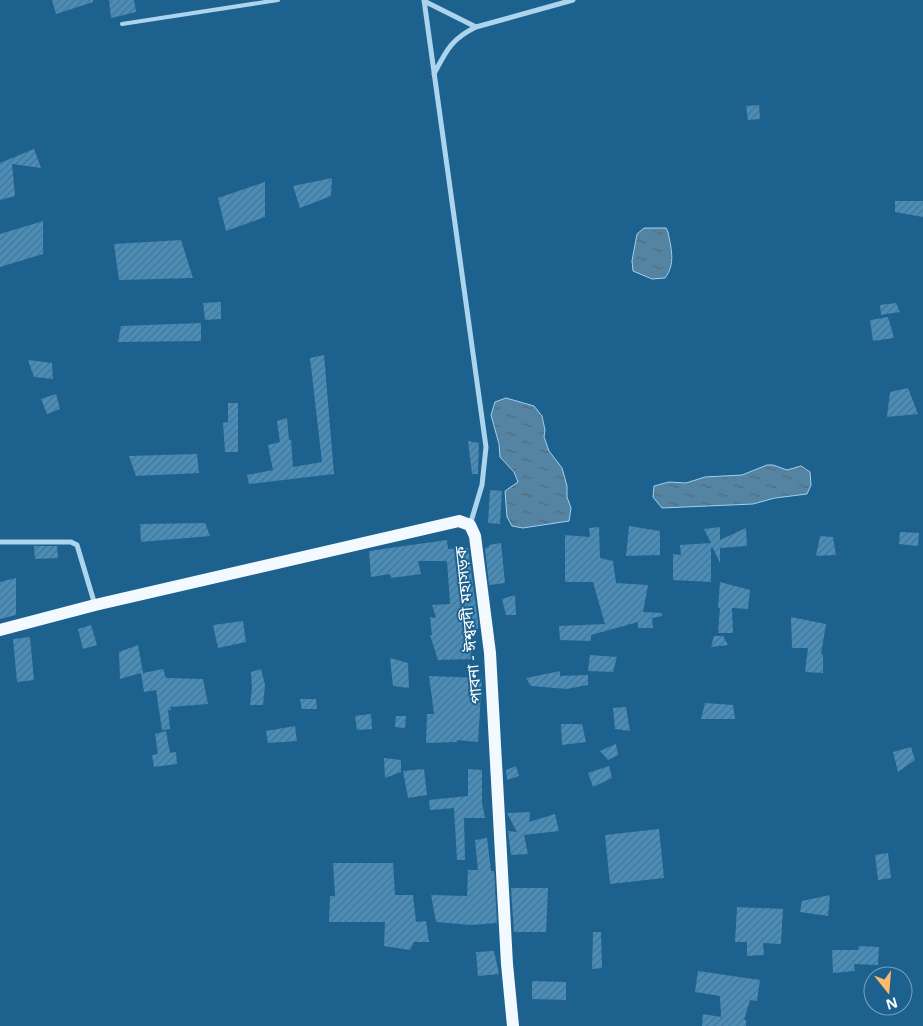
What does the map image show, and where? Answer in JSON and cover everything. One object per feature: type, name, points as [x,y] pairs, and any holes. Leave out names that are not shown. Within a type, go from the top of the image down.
[{"type":"main road","name":"পাবনা - ঈশ্বরদী মহাসড়ক","points":[[0,630],[95,605],[459,521],[470,526],[475,536],[490,653],[507,964],[513,1026]]},
{"type":"street","points":[[433,75],[446,50],[461,34],[476,27],[573,0]]},
{"type":"street","points":[[424,1],[476,27]]},
{"type":"street","points":[[424,1],[486,447],[482,485],[470,526]]},
{"type":"street","points":[[0,542],[71,542],[77,544],[95,605]]},
{"type":"lane","points":[[122,24],[278,0]]},
{"type":"water","points":[[644,228],[666,228],[668,232],[672,262],[665,278],[652,279],[633,271],[632,261],[637,234]]},
{"type":"water","points":[[506,398],[534,406],[542,416],[545,430],[544,437],[549,451],[562,468],[567,486],[567,497],[571,508],[569,521],[523,528],[512,526],[507,517],[505,491],[518,482],[514,472],[500,457],[499,444],[491,415],[495,402]]},
{"type":"water","points":[[767,465],[787,470],[801,466],[810,472],[811,485],[807,494],[775,498],[753,504],[662,508],[653,497],[654,486],[669,482],[686,483],[705,477],[742,475]]},
{"type":"building","points":[[52,0],[93,0],[93,2],[56,14]]},
{"type":"building","points":[[109,0],[134,0],[136,12],[111,18]]},
{"type":"building","points":[[759,105],[760,119],[748,120],[746,106]]},
{"type":"building","points":[[34,149],[41,168],[12,164],[15,196],[0,200],[0,163]]},
{"type":"building","points":[[332,178],[331,196],[300,208],[293,186]]},
{"type":"building","points":[[265,182],[265,217],[226,231],[218,198]]},
{"type":"building","points":[[895,201],[923,201],[923,217],[895,212]]},
{"type":"building","points":[[43,221],[43,254],[0,267],[0,234]]},
{"type":"building","points":[[181,240],[193,278],[119,280],[114,244]]},
{"type":"building","points":[[221,302],[221,319],[205,320],[203,303]]},
{"type":"building","points":[[896,303],[900,312],[881,315],[880,305]]},
{"type":"building","points":[[888,317],[894,338],[873,341],[870,320]]},
{"type":"building","points":[[201,323],[201,341],[118,342],[121,326]]},
{"type":"building","points":[[324,355],[334,474],[249,484],[247,475],[273,470],[268,445],[280,442],[277,421],[287,418],[293,467],[322,462],[310,358]]},
{"type":"building","points":[[28,360],[52,363],[53,379],[34,377]]},
{"type":"building","points":[[908,388],[918,414],[887,417],[890,392]]},
{"type":"building","points":[[56,394],[60,409],[47,414],[41,399]]},
{"type":"building","points":[[228,403],[238,403],[238,452],[225,452],[223,423],[228,422]]},
{"type":"building","points":[[468,441],[479,443],[478,474],[472,474]]},
{"type":"building","points":[[197,454],[199,473],[136,476],[129,456]]},
{"type":"building","points":[[490,490],[502,491],[500,524],[488,523]]},
{"type":"building","points":[[205,523],[210,536],[141,542],[140,524]]},
{"type":"building","points":[[629,526],[660,531],[660,555],[626,556]]},
{"type":"building","points":[[599,527],[600,558],[613,561],[616,583],[648,585],[643,612],[662,613],[662,616],[652,618],[653,628],[638,628],[638,622],[591,635],[591,641],[560,640],[559,626],[605,624],[593,582],[565,582],[565,535],[590,537],[589,528]]},
{"type":"building","points":[[720,527],[720,540],[746,528],[747,546],[720,548],[720,563],[713,548],[711,548],[711,582],[673,580],[673,554],[681,555],[680,545],[711,543],[704,529]]},
{"type":"building","points":[[900,532],[919,533],[918,546],[899,544]]},
{"type":"building","points":[[820,536],[833,537],[836,555],[816,556]]},
{"type":"building","points":[[447,540],[448,549],[468,548],[478,622],[478,631],[472,630],[471,659],[438,660],[430,635],[432,635],[430,617],[436,618],[432,605],[450,604],[447,561],[418,561],[421,574],[391,578],[390,574],[371,577],[369,551]]},
{"type":"building","points":[[501,543],[505,583],[489,585],[485,548],[489,547],[489,545]]},
{"type":"building","points":[[34,546],[57,546],[58,558],[35,559]]},
{"type":"building","points":[[16,578],[16,615],[0,619],[0,582]]},
{"type":"building","points":[[720,582],[750,590],[748,609],[732,608],[733,633],[718,633]]},
{"type":"building","points":[[515,595],[516,615],[506,615],[502,599]]},
{"type":"building","points":[[791,617],[826,624],[821,654],[823,654],[823,673],[805,672],[808,648],[792,648]]},
{"type":"building","points":[[243,621],[246,642],[218,648],[213,625]]},
{"type":"building","points":[[91,625],[97,645],[83,649],[78,629]]},
{"type":"building","points":[[714,636],[723,636],[728,645],[711,647]]},
{"type":"building","points":[[30,637],[34,680],[17,682],[13,639]]},
{"type":"building","points":[[138,645],[143,673],[163,669],[166,678],[203,679],[208,704],[170,707],[171,710],[168,710],[170,729],[162,730],[156,690],[144,692],[141,673],[120,679],[119,652]]},
{"type":"building","points":[[590,655],[617,657],[613,672],[588,671]]},
{"type":"building","points":[[390,658],[408,663],[409,688],[393,686]]},
{"type":"building","points":[[261,669],[265,685],[263,705],[250,705],[251,672]]},
{"type":"building","points":[[560,671],[560,676],[588,675],[588,685],[567,689],[531,686],[526,678]]},
{"type":"building","points":[[429,676],[482,678],[478,742],[457,740],[457,742],[426,743],[427,714],[434,714]]},
{"type":"building","points":[[300,699],[316,699],[317,709],[302,709]]},
{"type":"building","points":[[705,703],[733,705],[735,719],[701,719]]},
{"type":"building","points":[[626,707],[630,731],[615,729],[613,708]]},
{"type":"building","points":[[371,714],[372,729],[357,730],[355,716]]},
{"type":"building","points":[[396,716],[406,716],[405,728],[395,727]]},
{"type":"building","points":[[561,724],[582,724],[586,742],[562,745]]},
{"type":"building","points":[[295,726],[297,741],[268,743],[266,731]]},
{"type":"building","points":[[166,731],[170,753],[176,752],[177,764],[154,767],[152,755],[158,754],[155,734]]},
{"type":"building","points":[[616,744],[618,755],[608,760],[600,751]]},
{"type":"building","points":[[911,747],[915,760],[898,772],[893,752]]},
{"type":"building","points":[[384,758],[401,760],[401,772],[385,778]]},
{"type":"building","points":[[516,766],[519,776],[507,780],[506,770]]},
{"type":"building","points":[[609,766],[612,778],[593,787],[588,773]]},
{"type":"building","points":[[424,769],[427,795],[408,798],[403,771]]},
{"type":"building","points":[[468,769],[482,770],[482,803],[485,818],[464,818],[465,860],[457,860],[454,808],[430,810],[429,800],[468,796]]},
{"type":"building","points":[[530,812],[529,822],[555,814],[559,831],[524,835],[528,854],[511,855],[508,831],[517,832],[507,813]]},
{"type":"building","points":[[659,829],[664,878],[610,884],[605,835]]},
{"type":"building","points":[[487,838],[491,871],[494,871],[497,923],[471,925],[436,922],[431,895],[467,896],[468,870],[478,870],[475,840]]},
{"type":"building","points":[[888,853],[891,878],[878,880],[875,855]]},
{"type":"building","points":[[333,863],[393,863],[395,895],[413,895],[416,922],[426,921],[429,942],[414,942],[410,950],[384,946],[385,922],[329,922],[330,896],[335,896]]},
{"type":"building","points":[[511,888],[548,888],[546,932],[514,932]]},
{"type":"building","points":[[830,895],[828,916],[800,912],[802,901]]},
{"type":"building","points":[[737,907],[783,909],[781,944],[763,943],[764,955],[747,956],[747,942],[735,942]]},
{"type":"building","points":[[593,932],[601,932],[602,968],[592,969]]},
{"type":"building","points":[[859,946],[879,947],[878,965],[854,964],[855,971],[833,973],[832,950],[858,950]]},
{"type":"building","points":[[494,951],[499,974],[478,976],[476,952]]},
{"type":"building","points":[[698,971],[760,980],[757,1001],[750,1000],[744,1020],[746,1020],[746,1026],[702,1026],[703,1014],[721,1017],[720,996],[695,992]]},
{"type":"building","points":[[532,981],[566,982],[566,1000],[532,999]]}]
